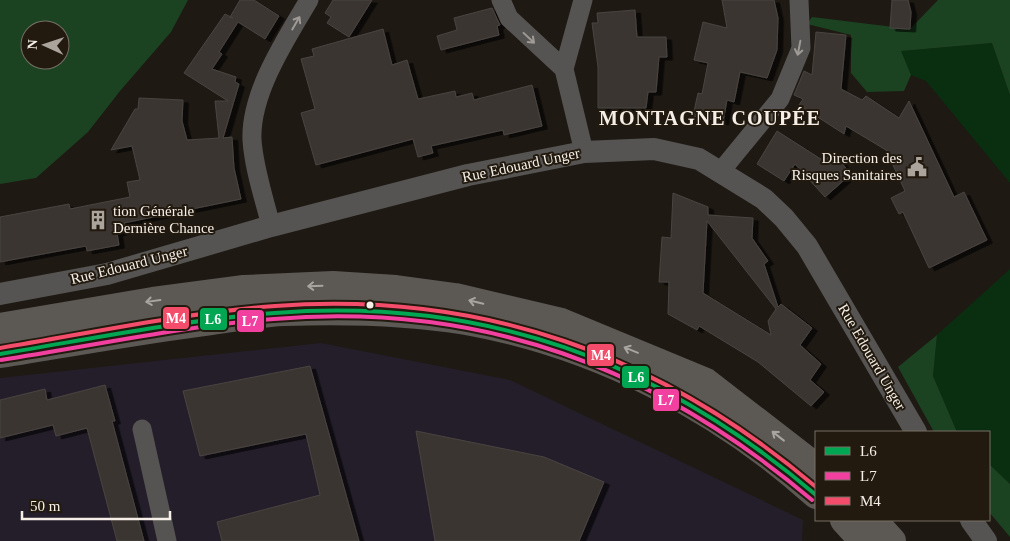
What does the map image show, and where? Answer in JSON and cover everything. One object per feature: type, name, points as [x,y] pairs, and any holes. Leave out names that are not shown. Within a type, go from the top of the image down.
[{"type":"highway","points":[[0,327],[154,300],[244,289],[334,285],[396,289],[455,297],[561,322],[706,382],[815,466]]},
{"type":"highway","points":[[0,354],[148,329],[282,312],[363,311],[467,322],[547,342],[632,373],[718,420],[790,471],[815,494]]},
{"type":"highway","points":[[845,521],[863,541]]},
{"type":"highway","points":[[874,521],[892,541]]},
{"type":"street","points":[[271,226],[255,159],[253,128],[260,97],[283,45],[309,0]]},
{"type":"street","points":[[501,0],[509,18],[564,69]]},
{"type":"street","points":[[583,0],[564,69],[584,152]]},
{"type":"street","points":[[721,171],[780,99],[801,48],[799,0]]},
{"type":"street","name":"Rue Edouard Unger","points":[[0,294],[107,274],[271,226],[468,175],[584,152],[654,149],[700,159],[764,199],[784,218],[807,246],[915,431]]},
{"type":"street","points":[[142,430],[167,541]]},
{"type":"street","points":[[972,521],[986,541]]},
{"type":"shaded area","points":[[321,343],[510,380],[803,520],[802,541],[0,541],[0,378]]},
{"type":"green space","points":[[0,0],[188,0],[171,32],[120,91],[88,132],[36,178],[0,184]]},
{"type":"green space","points":[[938,0],[1010,0],[1010,95],[992,43],[901,51],[911,75],[904,91],[867,92],[851,73],[851,35],[807,24],[812,17],[910,29]]},
{"type":"green space","points":[[992,43],[1010,95],[1010,183],[926,81],[911,75],[900,51]]},
{"type":"green space","points":[[1010,269],[1010,484],[990,465],[990,431],[957,431],[933,376],[937,335]]},
{"type":"green space","points":[[937,335],[933,376],[957,431],[933,431],[898,367]]},
{"type":"green space","points":[[990,465],[1010,484],[1010,537],[990,513]]},
{"type":"building","points":[[240,0],[254,0],[279,16],[265,39],[238,22],[219,52],[222,54],[212,69],[236,77],[235,82],[239,84],[223,138],[232,137],[234,168],[241,199],[124,223],[126,231],[117,233],[119,245],[87,251],[86,246],[0,262],[0,217],[69,204],[70,209],[130,197],[127,182],[140,180],[132,146],[111,150],[135,109],[138,109],[139,98],[183,100],[182,121],[187,140],[219,138],[215,101],[228,101],[184,73],[225,14],[230,17]]},
{"type":"building","points":[[333,0],[372,0],[349,37],[327,23],[331,17],[325,13]]},
{"type":"building","points":[[722,0],[774,0],[778,18],[777,50],[767,78],[740,72],[734,102],[727,100],[723,122],[693,116],[698,93],[702,94],[708,63],[694,60],[703,22],[727,28]]},
{"type":"building","points":[[892,0],[908,0],[911,12],[910,29],[890,28]]},
{"type":"building","points":[[492,8],[500,25],[497,26],[499,35],[441,50],[437,36],[457,30],[454,18]]},
{"type":"building","points":[[635,10],[637,37],[666,37],[667,57],[659,57],[656,92],[648,92],[646,108],[598,108],[598,67],[592,23],[598,23],[597,13]]},
{"type":"building","points":[[383,29],[392,65],[407,60],[418,99],[455,91],[456,97],[472,93],[474,100],[532,85],[542,126],[504,135],[503,130],[431,146],[433,153],[418,157],[413,139],[316,165],[301,113],[315,109],[301,59],[314,56],[312,49]]},
{"type":"building","name":"Direction des Risques Sanitaires","points":[[816,32],[846,35],[841,89],[862,100],[866,96],[899,118],[909,101],[954,197],[964,192],[987,240],[929,268],[903,212],[899,214],[891,198],[905,191],[886,150],[846,126],[844,134],[799,105],[803,99],[794,95],[804,71],[812,75]]},
{"type":"building","points":[[777,131],[824,161],[833,153],[851,174],[825,197],[795,164],[784,181],[757,164]]},
{"type":"building","points":[[673,193],[708,207],[708,215],[753,218],[752,238],[768,261],[764,264],[778,307],[781,304],[812,328],[800,345],[821,364],[810,380],[824,392],[811,406],[758,362],[699,326],[697,330],[668,314],[669,282],[659,282],[662,237],[671,238]],"holes":[[[707,221],[776,309],[768,321],[771,335],[703,293]]]},
{"type":"building","points":[[310,366],[359,541],[222,541],[217,522],[320,495],[306,434],[200,456],[183,391]]},
{"type":"building","points":[[105,385],[115,421],[112,421],[144,541],[117,541],[87,428],[56,436],[53,425],[0,438],[0,400],[45,389],[47,400]]},
{"type":"building","points":[[416,431],[544,457],[604,482],[579,541],[435,541]]},
{"type":"transit line","name":"M4","points":[[0,348],[172,318],[241,309],[351,304],[425,309],[496,322],[564,341],[630,367],[694,400],[756,440],[815,486]]},
{"type":"transit line","name":"L6","points":[[0,354],[172,325],[275,313],[352,311],[426,316],[497,328],[565,347],[630,374],[694,407],[756,448],[815,494]]},
{"type":"transit line","name":"L7","points":[[1,360],[172,331],[240,322],[350,316],[424,321],[494,334],[562,353],[628,380],[691,413],[752,453],[812,500]]},
{"type":"place","name":"Direction des Risques Sanitaires","points":[[917,167]]},
{"type":"place","name":"tion Générale Dernière Chance","points":[[98,220]]},
{"type":"district","name":"MONTAGNE COUPÉE","points":[[710,118]]}]
